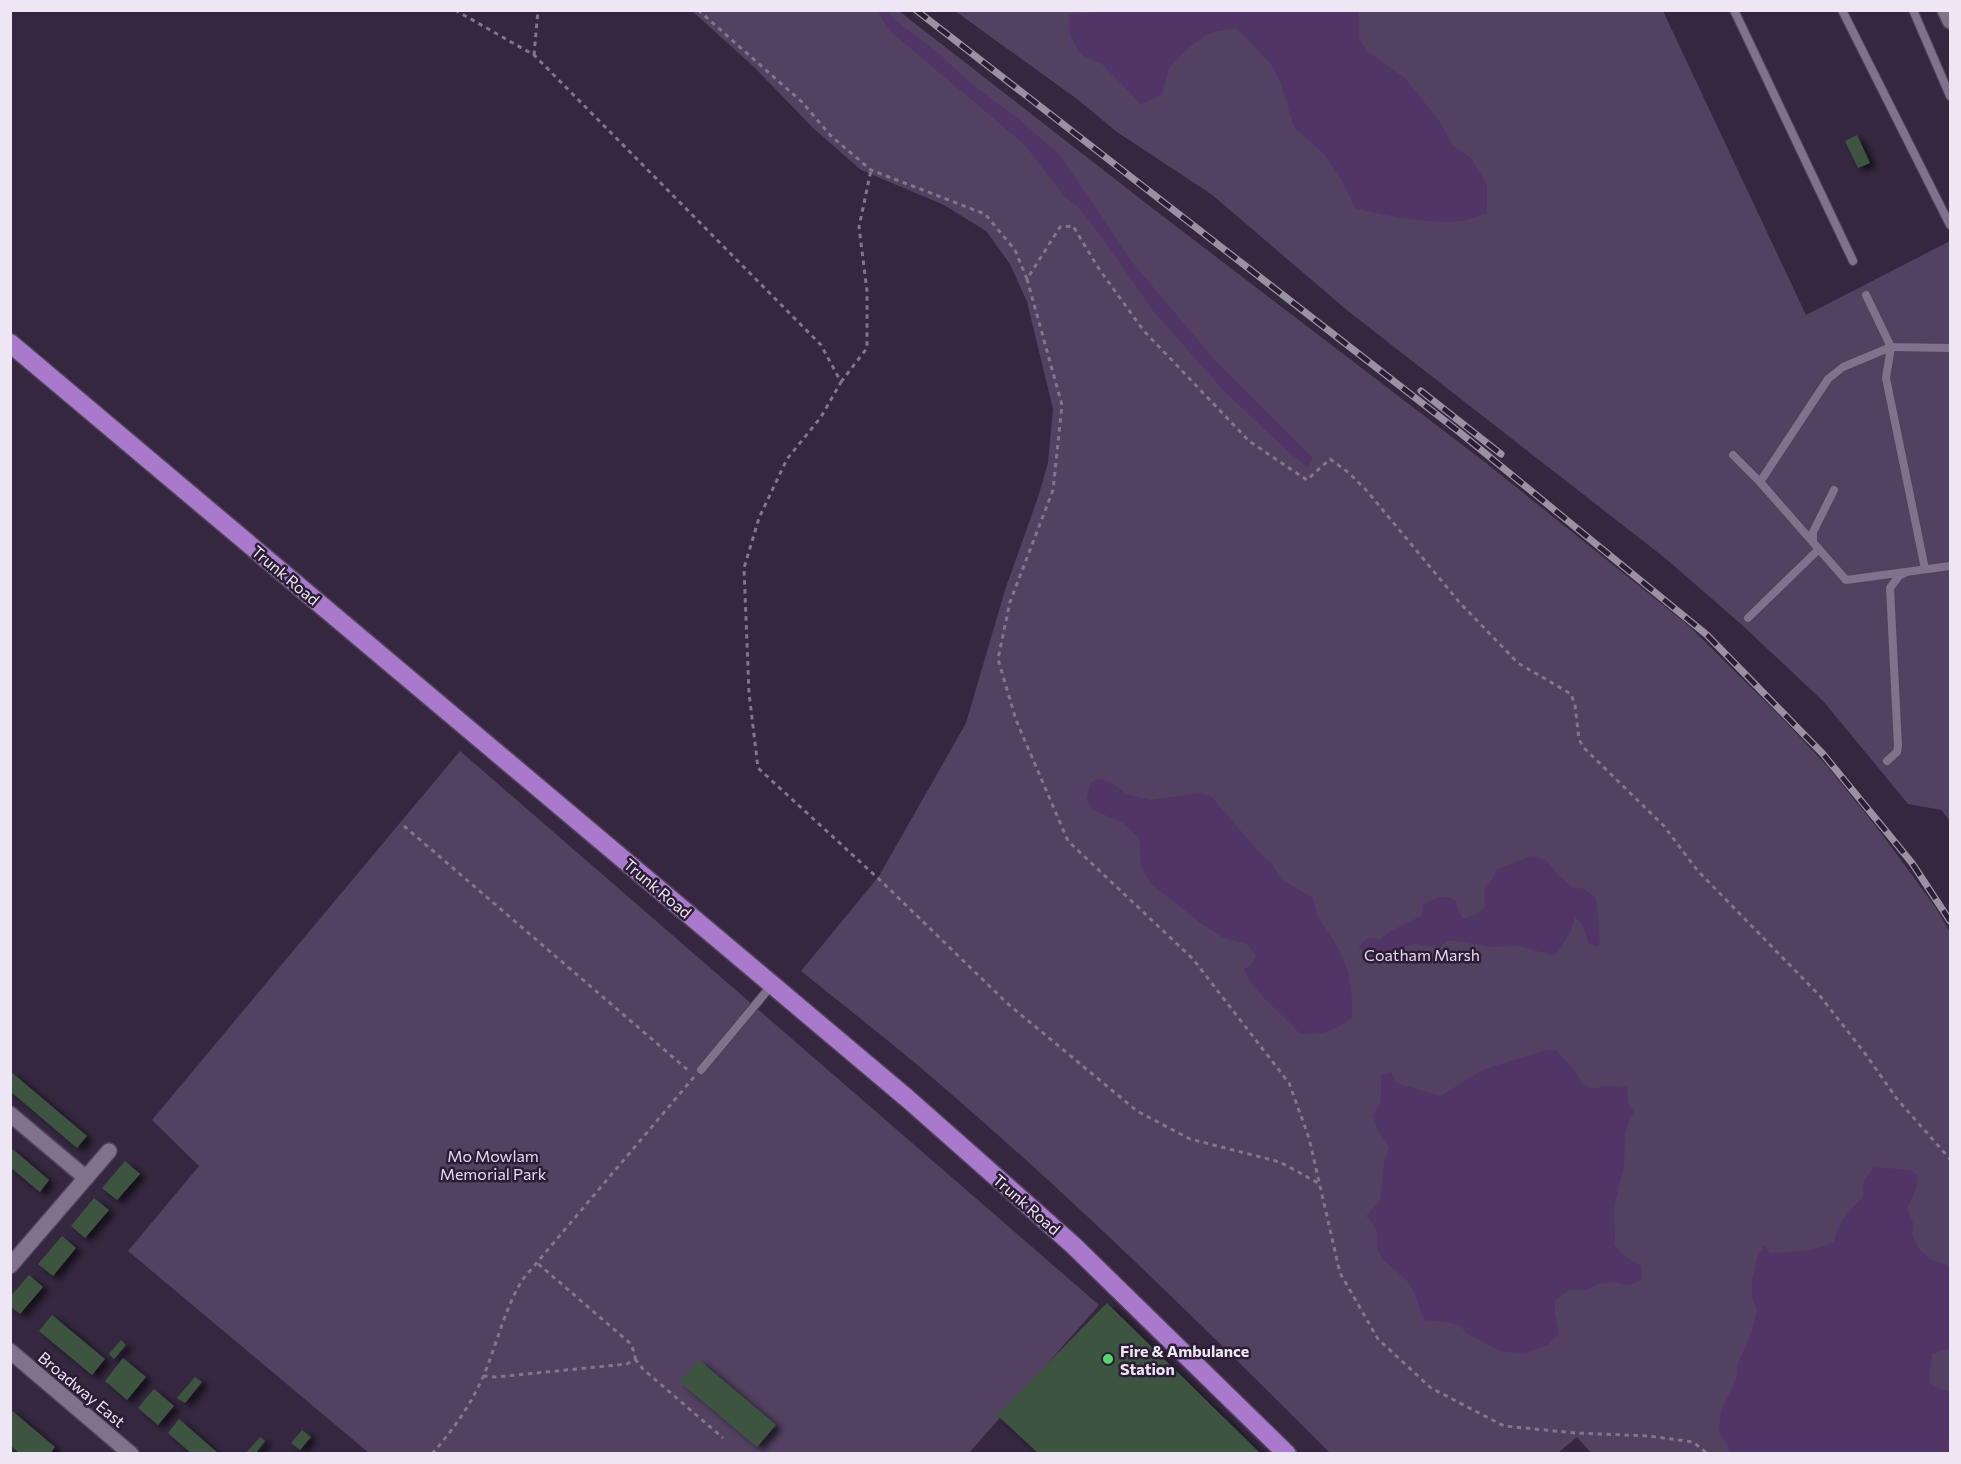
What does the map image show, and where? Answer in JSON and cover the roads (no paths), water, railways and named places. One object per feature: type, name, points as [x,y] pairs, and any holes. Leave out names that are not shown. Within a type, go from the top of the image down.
[{"type":"main road","name":"Trunk Road","points":[[10,343],[908,1099],[1073,1245],[1287,1454]]},
{"type":"street","points":[[1945,10],[1950,21]]},
{"type":"street","points":[[10,1114],[86,1178]]},
{"type":"street","points":[[10,1266],[109,1151]]},
{"type":"street","name":"Broadway East","points":[[10,1351],[131,1454]]},
{"type":"lane","points":[[1734,10],[1853,261]]},
{"type":"lane","points":[[1842,10],[1950,225]]},
{"type":"lane","points":[[1913,10],[1950,96]]},
{"type":"lane","points":[[1866,295],[1891,346],[1886,378],[1925,569]]},
{"type":"lane","points":[[1760,482],[1827,379],[1842,367],[1891,346],[1950,348]]},
{"type":"lane","points":[[1733,455],[1760,482],[1846,580],[1950,566]]},
{"type":"lane","points":[[1816,546],[1813,532],[1834,490]]},
{"type":"lane","points":[[1748,618],[1816,546]]},
{"type":"lane","points":[[1887,761],[1897,752],[1898,746],[1890,588],[1899,576],[1910,571]]},
{"type":"lane","points":[[698,1073],[773,984]]},
{"type":"railway","points":[[916,10],[1458,431],[1707,635],[1823,754],[1912,863],[1950,921]]},
{"type":"railway","points":[[1421,391],[1501,454]]},
{"type":"place","name":"Fire & Ambulance Station","points":[[1108,1359]]},
{"type":"park label","name":"Coatham Marsh","points":[[1422,954]]},
{"type":"park label","name":"Mo Mowlam Memorial Park","points":[[493,1164]]}]
